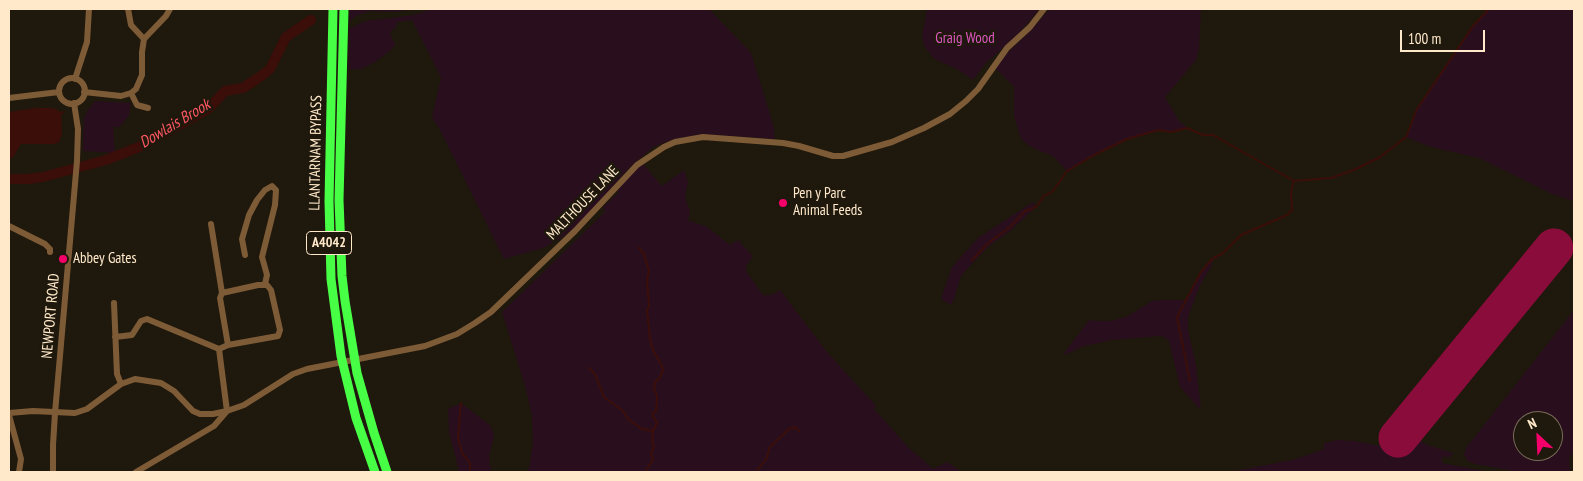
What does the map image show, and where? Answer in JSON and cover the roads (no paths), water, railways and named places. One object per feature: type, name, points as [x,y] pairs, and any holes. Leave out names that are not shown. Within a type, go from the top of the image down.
[{"type":"highway","name":"LLANTARNAM BYPASS","points":[[333,9],[329,201],[330,279],[340,356],[356,418],[375,472]]},
{"type":"highway","name":"LLANTARNAM BYPASS","points":[[344,9],[339,192],[340,247],[344,292],[357,373],[386,472]]},
{"type":"street","points":[[75,79],[87,42],[89,9]]},
{"type":"street","points":[[128,9],[131,25],[144,39]]},
{"type":"street","points":[[84,92],[121,96],[131,93],[136,89],[142,75],[144,39],[166,16],[170,9]]},
{"type":"street","name":"MALTHOUSE LANE","points":[[136,472],[214,426],[227,411],[244,405],[293,374],[317,367],[439,342],[457,334],[491,312],[575,231],[637,165],[664,147],[689,139],[710,137],[783,143],[833,156],[842,156],[892,142],[937,122],[978,90],[1008,48],[1030,27],[1044,9]]},
{"type":"street","points":[[67,79],[75,79],[82,84],[84,92],[82,98],[74,103],[66,102],[59,92],[61,84],[67,79]]},
{"type":"street","points":[[9,98],[59,92]]},
{"type":"street","points":[[131,93],[138,105],[148,108]]},
{"type":"street","name":"NEWPORT ROAD","points":[[53,472],[55,413],[76,180],[78,129],[74,103]]},
{"type":"street","points":[[245,256],[242,239],[249,215],[257,200],[265,190],[272,186],[276,190],[275,205],[262,257],[267,275],[265,284]]},
{"type":"street","points":[[211,224],[228,345]]},
{"type":"street","points":[[9,226],[45,244],[50,249],[50,252]]},
{"type":"street","points":[[222,293],[265,284]]},
{"type":"street","points":[[115,337],[132,334],[140,321],[147,319],[219,349],[228,345],[276,337],[280,330],[271,290],[265,284]]},
{"type":"street","points":[[114,303],[117,374],[120,384]]},
{"type":"street","points":[[19,472],[21,459],[9,414],[33,411],[69,414],[82,411],[120,384],[135,379],[161,383],[174,391],[193,411],[207,414],[227,411],[219,349]]},
{"type":"waterway","points":[[1190,381],[1177,317],[1201,272],[1212,259],[1223,253],[1241,235],[1287,215],[1292,210],[1291,192],[1294,181],[1331,178],[1356,169],[1380,157],[1406,137],[1417,109],[1473,26],[1489,9]]},
{"type":"waterway","name":"Dowlais Brook","points":[[9,179],[43,177],[106,160],[139,147],[208,109],[225,91],[243,88],[261,76],[270,69],[286,37],[311,20]]},
{"type":"waterway","points":[[972,260],[987,244],[1010,227],[1025,211],[1036,207],[1044,196],[1053,191],[1067,171],[1127,139],[1158,130],[1171,132],[1187,128],[1203,135],[1213,135],[1294,181]]},
{"type":"waterway","points":[[639,248],[644,254],[649,271],[647,280],[649,306],[647,310],[650,339],[663,371],[655,382],[656,411],[652,414],[657,423],[653,431],[652,441],[654,446],[651,453],[653,460],[645,472]]},
{"type":"waterway","points":[[589,368],[595,374],[604,397],[623,411],[628,419],[642,429],[653,431]]},
{"type":"waterway","points":[[461,403],[458,438],[462,453],[470,463],[470,472]]},
{"type":"waterway","points":[[756,472],[766,459],[770,447],[789,429],[795,427],[799,431]]},
{"type":"place","name":"Pen y Parc Animal Feeds","points":[[783,203]]},
{"type":"place","name":"Abbey Gates","points":[[63,259]]},
{"type":"park label","name":"Graig Wood","points":[[965,39]]}]
